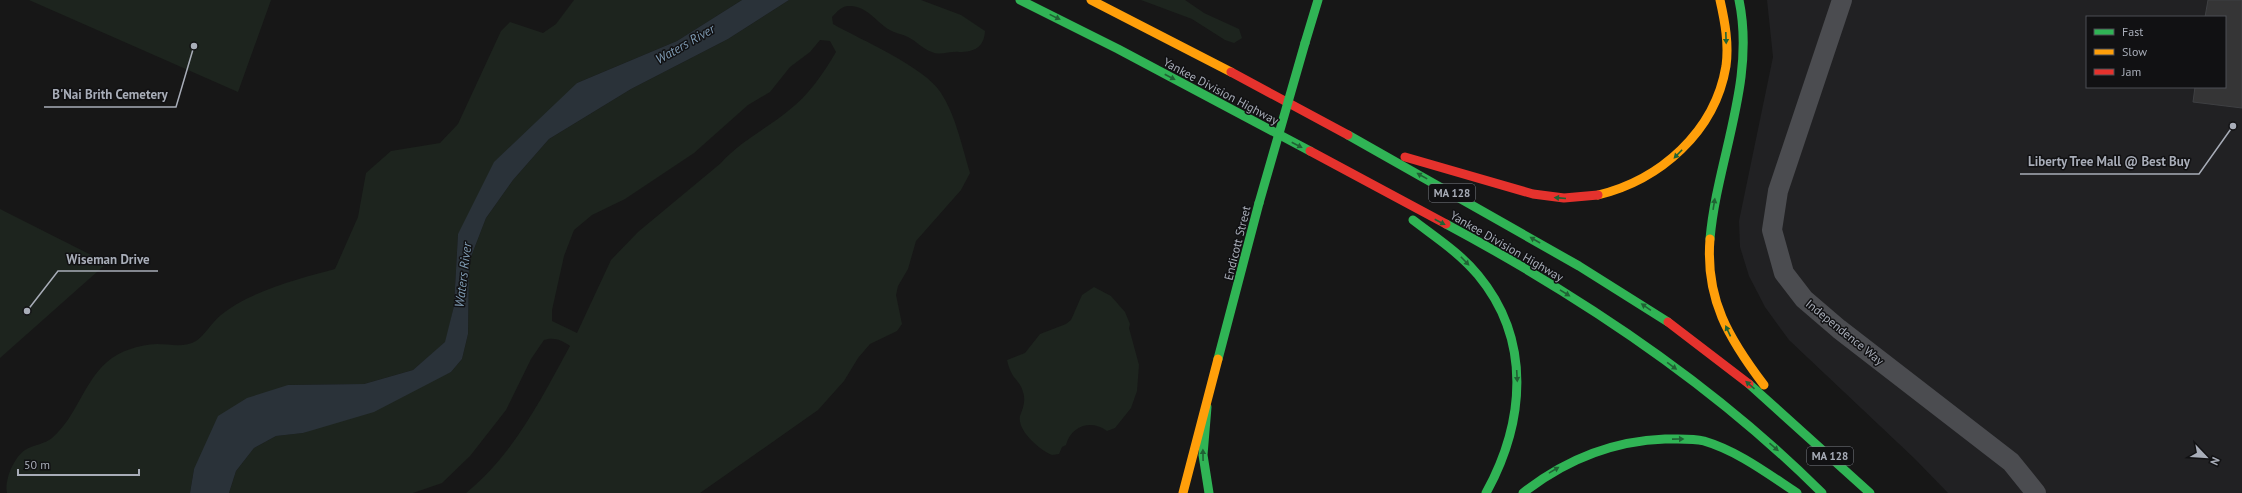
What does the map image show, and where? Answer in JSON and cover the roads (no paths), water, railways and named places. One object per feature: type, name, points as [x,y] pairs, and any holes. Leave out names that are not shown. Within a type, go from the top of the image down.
[{"type":"main road","name":"Yankee Division Highway","points":[[1020,0],[1118,49],[1480,243],[1602,316],[1720,400],[1789,460],[1822,493]]},
{"type":"main road","name":"Yankee Division Highway","points":[[1091,0],[1367,145],[1560,254],[1635,300],[1731,368],[1870,493]]},
{"type":"main road","name":"Endicott Street","points":[[1183,493],[1259,203],[1318,0]]},
{"type":"main road","points":[[1367,145],[1538,195],[1586,198],[1614,193],[1640,182],[1660,170],[1676,156],[1706,121],[1716,99],[1724,74],[1726,22],[1720,0]]},
{"type":"main road","points":[[1739,0],[1745,35],[1743,67],[1731,130],[1715,196],[1708,259],[1717,305],[1728,332],[1744,358],[1790,420]]},
{"type":"main road","points":[[1356,177],[1454,250],[1479,276],[1500,310],[1509,332],[1516,365],[1517,389],[1513,429],[1506,453],[1496,478],[1486,493]]},
{"type":"main road","points":[[1206,407],[1203,455],[1209,493]]},
{"type":"main road","points":[[1523,493],[1556,469],[1579,456],[1597,449],[1629,442],[1685,438],[1704,441],[1757,468],[1797,493]]},
{"type":"street","name":"Independence Way","points":[[1842,0],[1778,191],[1772,230],[1784,273],[1804,299],[1839,329],[2011,462],[2036,493]]},
{"type":"water","name":"Waters River","points":[[742,0],[789,0],[728,39],[631,89],[549,139],[513,180],[486,218],[469,262],[468,334],[462,359],[451,372],[374,412],[303,433],[276,436],[254,448],[236,471],[229,493],[190,493],[194,469],[218,416],[247,398],[288,385],[364,384],[413,370],[445,342],[454,306],[458,234],[494,162],[577,83],[677,41]]},
{"type":"place","name":"B'Nai Brith Cemetery","points":[[194,46]]},
{"type":"place","name":"Liberty Tree Mall @ Best Buy","points":[[2233,126]]},
{"type":"place","name":"Wiseman Drive","points":[[27,311]]}]
